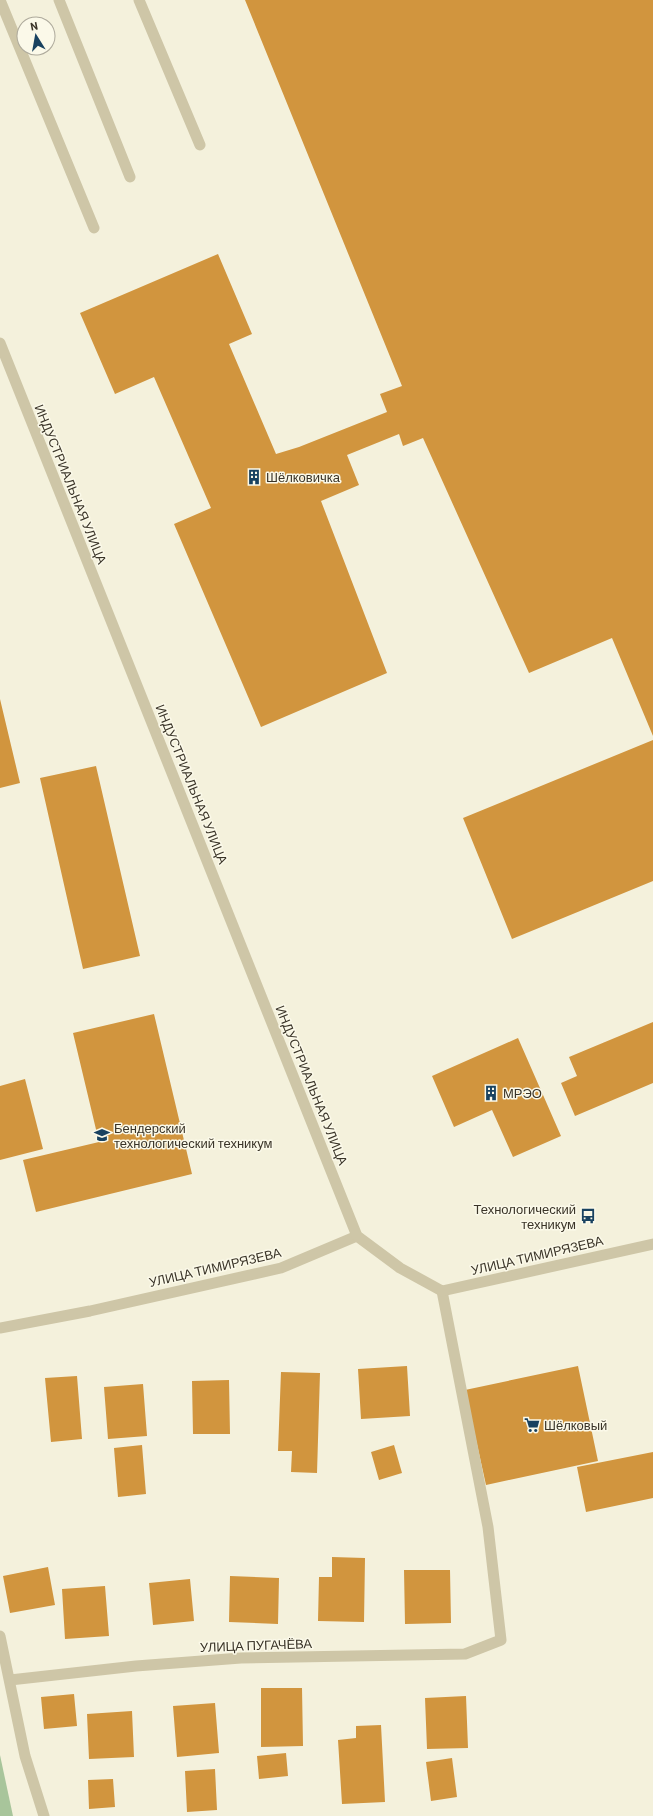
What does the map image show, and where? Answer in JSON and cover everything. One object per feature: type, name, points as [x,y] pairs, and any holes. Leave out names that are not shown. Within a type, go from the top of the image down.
[{"type":"street","points":[[0,0],[94,228]]},
{"type":"street","points":[[59,0],[130,177]]},
{"type":"street","points":[[139,0],[200,145]]},
{"type":"street","name":"ИНДУСТРИАЛЬНАЯ УЛИЦА","points":[[0,343],[357,1236]]},
{"type":"street","points":[[357,1236],[400,1268],[442,1291]]},
{"type":"street","name":"УЛИЦА ТИМИРЯЗЕВА","points":[[0,1328],[90,1311],[281,1268],[357,1236]]},
{"type":"street","name":"УЛИЦА ТИМИРЯЗЕВА","points":[[442,1291],[653,1244]]},
{"type":"street","name":"УЛИЦА ПУГАЧЁВА","points":[[10,1680],[136,1666],[241,1658],[465,1654],[501,1640],[488,1527],[442,1291]]},
{"type":"street","points":[[0,1636],[26,1756],[44,1816]]},
{"type":"green space","points":[[0,1755],[13,1816],[0,1816]]},
{"type":"building","points":[[245,0],[653,0],[653,736],[612,638],[529,673],[423,438],[403,446],[399,434],[347,455],[359,485],[321,501],[387,673],[261,727],[174,524],[211,508],[154,377],[115,394],[80,313],[218,254],[252,334],[229,344],[276,454],[299,447],[387,412],[380,394],[402,386]]},
{"type":"building","points":[[0,699],[20,783],[0,788]]},
{"type":"building","points":[[653,740],[653,881],[512,939],[463,818]]},
{"type":"building","points":[[96,766],[140,956],[83,969],[40,778]]},
{"type":"building","points":[[154,1014],[192,1174],[36,1212],[23,1160],[99,1142],[73,1033]]},
{"type":"building","points":[[653,1022],[653,1083],[575,1116],[561,1083],[577,1076],[569,1057]]},
{"type":"building","name":"МРЭО","points":[[518,1038],[561,1136],[513,1157],[492,1110],[454,1127],[432,1076]]},
{"type":"building","points":[[25,1079],[43,1149],[0,1160],[0,1086]]},
{"type":"building","points":[[407,1366],[410,1416],[361,1419],[358,1369]]},
{"type":"building","name":"Шёлковый","points":[[578,1366],[598,1461],[486,1485],[465,1390]]},
{"type":"building","points":[[281,1372],[320,1373],[317,1473],[291,1472],[292,1451],[278,1451]]},
{"type":"building","points":[[77,1376],[82,1439],[51,1442],[45,1378]]},
{"type":"building","points":[[229,1380],[230,1434],[193,1434],[192,1381]]},
{"type":"building","points":[[143,1384],[147,1436],[108,1439],[104,1387]]},
{"type":"building","points":[[142,1445],[146,1494],[118,1497],[114,1448]]},
{"type":"building","points":[[394,1445],[402,1473],[379,1480],[371,1452]]},
{"type":"building","points":[[653,1452],[653,1498],[586,1512],[577,1467]]},
{"type":"building","points":[[332,1557],[365,1558],[364,1622],[318,1621],[319,1577],[332,1577]]},
{"type":"building","points":[[48,1567],[55,1605],[10,1613],[3,1576]]},
{"type":"building","points":[[404,1570],[450,1570],[451,1623],[405,1624]]},
{"type":"building","points":[[230,1576],[279,1578],[278,1624],[229,1622]]},
{"type":"building","points":[[190,1579],[194,1621],[153,1625],[149,1583]]},
{"type":"building","points":[[105,1586],[109,1636],[65,1639],[62,1589]]},
{"type":"building","points":[[261,1688],[302,1688],[303,1746],[261,1747]]},
{"type":"building","points":[[74,1694],[77,1726],[44,1729],[41,1697]]},
{"type":"building","points":[[466,1696],[468,1748],[427,1749],[425,1698]]},
{"type":"building","points":[[215,1703],[219,1753],[177,1757],[173,1706]]},
{"type":"building","points":[[132,1711],[134,1757],[89,1759],[87,1714]]},
{"type":"building","points":[[381,1725],[385,1802],[342,1804],[338,1740],[356,1738],[356,1726]]},
{"type":"building","points":[[286,1753],[288,1776],[259,1779],[257,1756]]},
{"type":"building","points":[[452,1758],[457,1797],[431,1801],[426,1762]]},
{"type":"building","points":[[215,1769],[217,1810],[187,1812],[185,1771]]},
{"type":"building","points":[[113,1779],[115,1807],[89,1809],[88,1780]]},
{"type":"place","name":"Шёлковичка","points":[[254,477]]},
{"type":"place","name":"МРЭО","points":[[491,1093]]},
{"type":"place","name":"Бендерский технологический техникум","points":[[102,1135]]},
{"type":"place","name":"Технологический техникум","points":[[588,1216]]},
{"type":"place","name":"Шёлковый","points":[[532,1425]]}]
